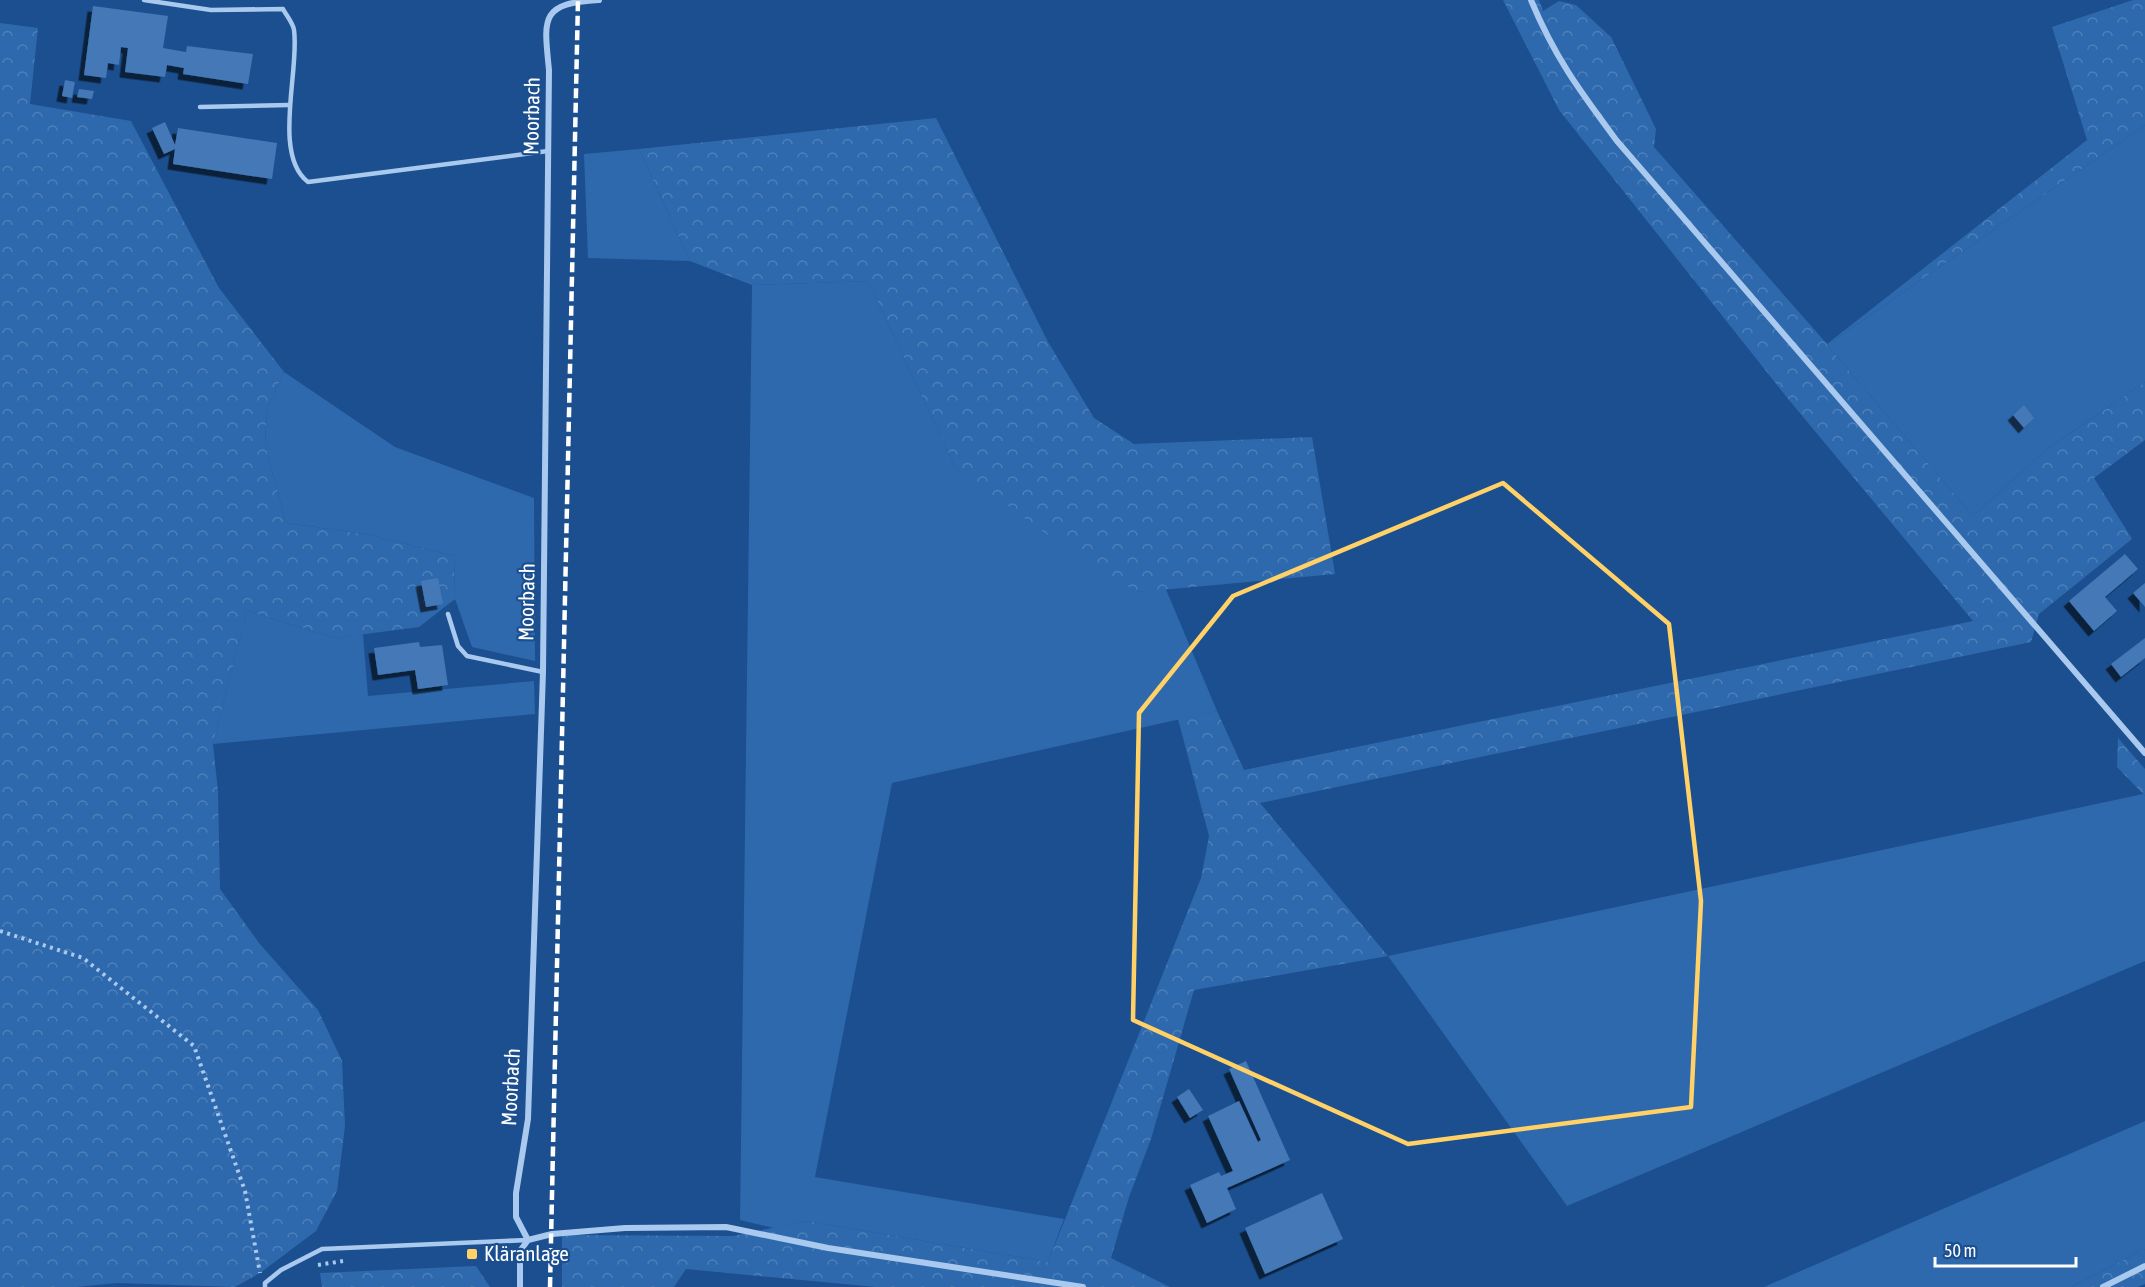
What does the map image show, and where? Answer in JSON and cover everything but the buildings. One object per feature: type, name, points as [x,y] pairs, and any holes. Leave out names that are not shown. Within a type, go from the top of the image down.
[{"type":"street","name":"Moorbach","points":[[528,1240],[516,1217],[516,1193],[528,1119],[543,672],[549,70],[544,31],[548,16],[557,8],[578,1],[599,0]]},
{"type":"street","points":[[1531,0],[1548,41],[1568,75],[1617,141],[2145,753]]},
{"type":"street","points":[[520,1287],[520,1251],[528,1240],[552,1234],[624,1228],[726,1227],[828,1248],[1083,1287]]},
{"type":"street","points":[[2103,1287],[2145,1266]]},
{"type":"lane","points":[[144,0],[211,10],[283,9],[294,29],[290,105],[293,162],[299,175],[308,182],[548,151]]},
{"type":"lane","points":[[200,107],[290,105]]},
{"type":"lane","points":[[447,614],[458,646],[467,656],[543,672]]},
{"type":"lane","points":[[265,1287],[266,1282],[281,1270],[322,1249],[528,1240]]},
{"type":"path","points":[[0,931],[83,958],[194,1046],[245,1191],[260,1273],[281,1270]]},
{"type":"path","points":[[314,1265],[348,1261]]},
{"type":"highlighted area","points":[[1503,483],[1669,624],[1701,901],[1691,1107],[1408,1144],[1133,1020],[1139,713],[1233,596]]},
{"type":"green space","points":[[1503,0],[1539,0],[1543,11],[1559,1],[1576,5],[1611,37],[1656,129],[1654,147],[1827,344],[2087,140],[2052,27],[2133,0],[2145,0],[2145,125],[1827,345],[1973,516],[2047,449],[2145,382],[2145,440],[2094,478],[2132,539],[2039,614],[2031,642],[1260,803],[1388,956],[1194,990],[1151,1139],[1129,1197],[1111,1258],[1170,1287],[876,1287],[686,1269],[674,1287],[562,1287],[562,1235],[733,1236],[807,1221],[1048,1262],[1201,878],[1209,836],[1178,719],[1217,711],[1244,770],[1973,621],[1789,400],[1559,110]]},
{"type":"green space","points":[[0,23],[38,28],[30,104],[131,121],[219,288],[284,372],[267,409],[265,444],[286,523],[366,534],[454,556],[455,599],[419,627],[335,638],[247,611],[213,744],[218,791],[220,889],[259,943],[318,1010],[342,1061],[345,1126],[337,1191],[316,1231],[260,1273],[235,1287],[117,1283],[76,1287],[0,1287]]},
{"type":"green space","points":[[936,118],[1048,342],[1094,418],[1134,444],[1312,437],[1335,574],[1139,592],[1098,572],[955,467],[868,281],[752,285],[690,261],[639,149]]},
{"type":"green space","points":[[2145,125],[2145,382],[2047,449],[1973,516],[1827,345]]},
{"type":"green space","points":[[639,149],[690,261],[588,258],[584,154]]},
{"type":"green space","points":[[868,281],[955,467],[1139,592],[1165,587],[1217,711],[892,783],[815,1177],[1064,1219],[1048,1262],[807,1221],[774,1228],[740,1220],[752,285]]},
{"type":"green space","points":[[284,372],[395,447],[534,498],[535,661],[472,647],[455,599],[454,556],[366,534],[286,523],[265,444],[267,409]]},
{"type":"green space","points":[[247,611],[335,638],[363,634],[368,696],[534,681],[535,714],[213,744]]},
{"type":"green space","points":[[2118,738],[2145,769],[2145,796],[2117,767]]},
{"type":"green space","points":[[2143,794],[2145,796],[2145,961],[1567,1206],[1388,956]]},
{"type":"green space","points":[[2145,1121],[2145,1249],[2071,1287],[1764,1287]]},
{"type":"green space","points":[[2145,1249],[2145,1284],[2138,1287],[2071,1287]]},
{"type":"green space","points":[[476,1266],[490,1287],[322,1287],[320,1273]]},
{"type":"railway","points":[[550,1287],[578,0]]},
{"type":"place","name":"Kläranlage","points":[[472,1254]]}]
